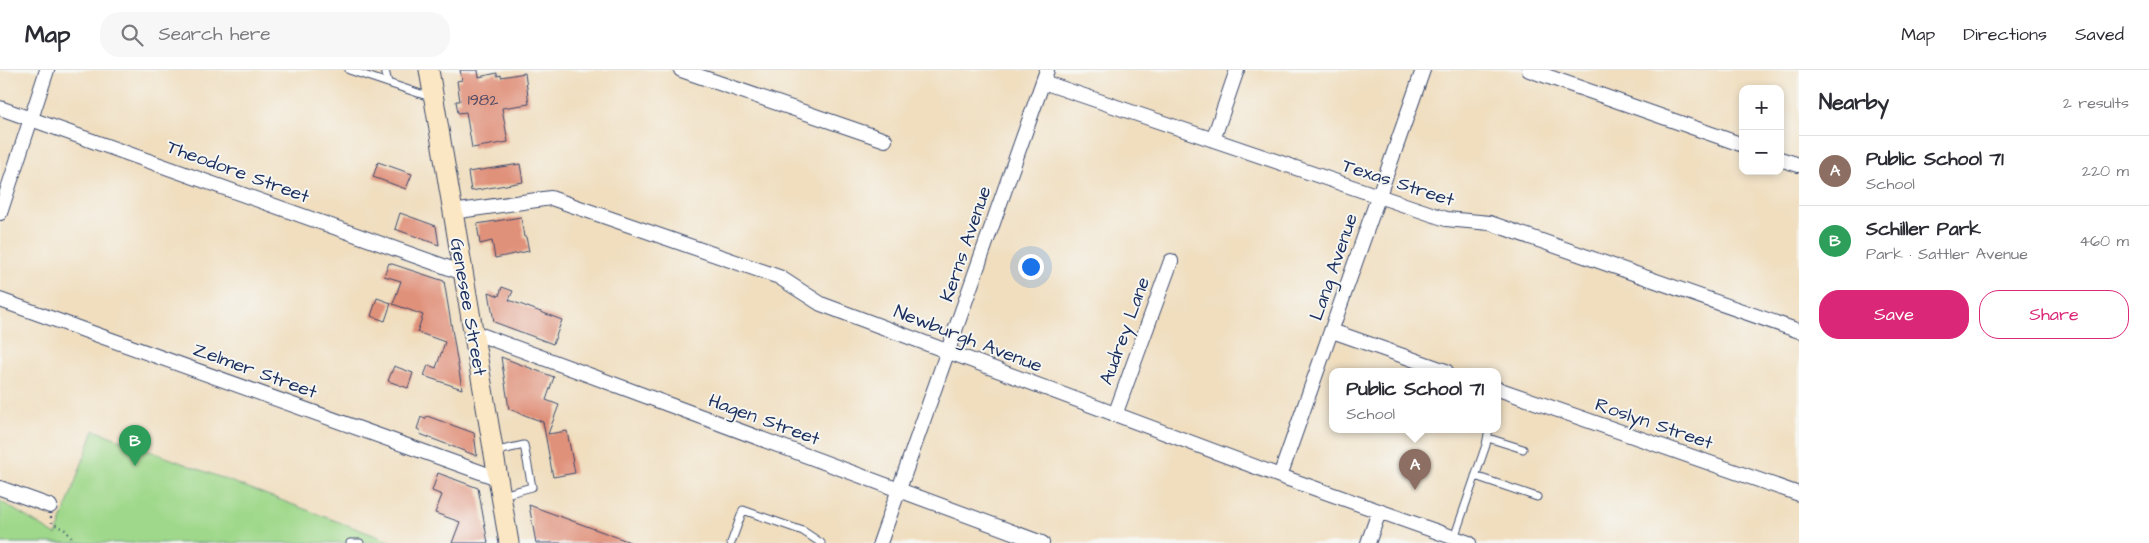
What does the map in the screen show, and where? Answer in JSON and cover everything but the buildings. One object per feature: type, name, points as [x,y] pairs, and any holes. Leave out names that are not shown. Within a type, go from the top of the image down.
[{"type":"main road","name":"Genesee Street","points":[[429,70],[509,543]]},
{"type":"street","points":[[0,214],[47,70]]},
{"type":"street","points":[[681,70],[885,140]]},
{"type":"street","points":[[1213,140],[1237,70]]},
{"type":"street","name":"Lang Avenue","points":[[1280,476],[1423,70]]},
{"type":"street","points":[[1529,70],[1739,144]]},
{"type":"street","name":"Texas Street","points":[[1045,76],[1213,140],[1446,220],[1490,223],[1799,331]]},
{"type":"street","name":"Kerns Avenue","points":[[880,543],[1045,76]]},
{"type":"street","name":"Theodore Street","points":[[0,108],[31,117],[463,273]]},
{"type":"street","points":[[1784,160],[1799,165]]},
{"type":"street","name":"Newburgh Avenue","points":[[452,212],[551,198],[779,277],[821,304],[1280,476],[1469,543]]},
{"type":"street","name":"Audrey Lane","points":[[1115,415],[1171,261]]},
{"type":"street","name":"Zelmer Street","points":[[0,300],[499,486]]},
{"type":"street","points":[[1332,331],[1437,368]]},
{"type":"street","name":"Hagen Street","points":[[473,332],[1042,543]]},
{"type":"street","name":"Roslyn Street","points":[[1501,393],[1799,494]]},
{"type":"street","points":[[0,488],[50,506]]},
{"type":"street","points":[[1368,543],[1379,512]]},
{"type":"lane","points":[[349,70],[433,98]]},
{"type":"lane","points":[[386,70],[388,83]]},
{"type":"lane","points":[[1454,538],[1489,433]]},
{"type":"lane","points":[[1488,438],[1523,449]]},
{"type":"lane","points":[[493,452],[524,445],[532,487],[499,486]]},
{"type":"lane","points":[[1475,476],[1537,497]]},
{"type":"lane","points":[[731,543],[743,510],[803,532],[821,543]]},
{"type":"lane","points":[[350,543],[360,543]]},
{"type":"path","points":[[52,523],[65,530],[76,543]]},
{"type":"green space","points":[[94,430],[395,543],[0,543],[0,501],[56,535]]},
{"type":"place","name":"Schiller Park","points":[[135,466]]},
{"type":"place","name":"Public School 71","points":[[1415,490]]}]
